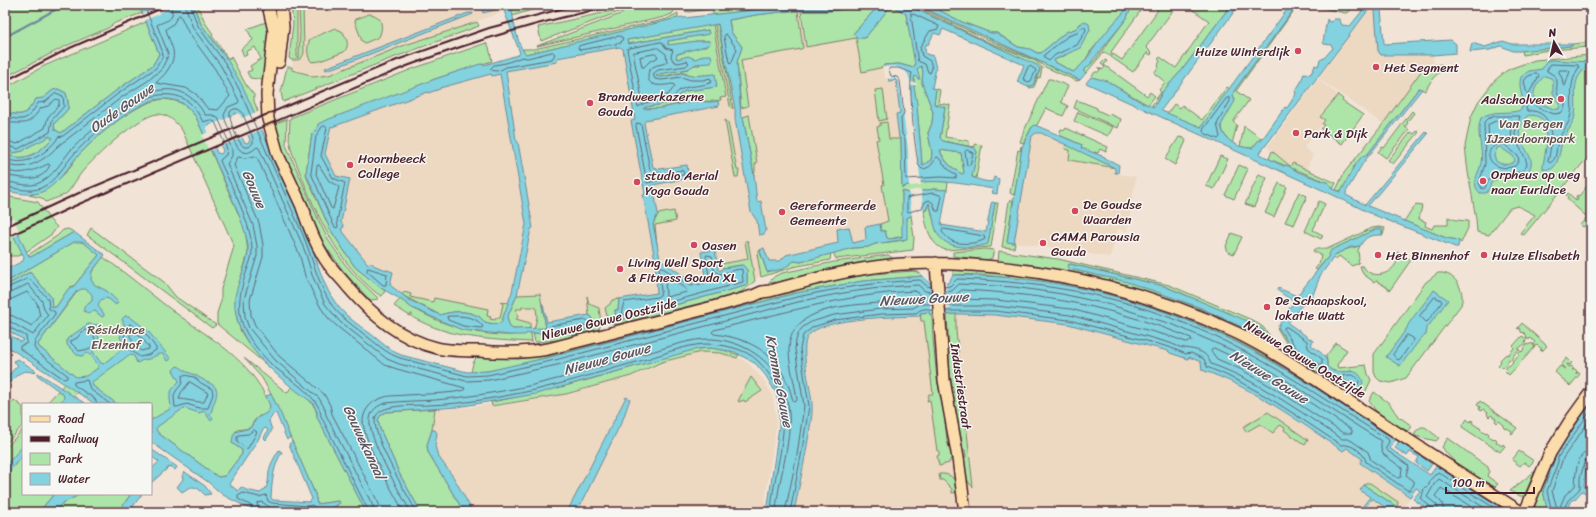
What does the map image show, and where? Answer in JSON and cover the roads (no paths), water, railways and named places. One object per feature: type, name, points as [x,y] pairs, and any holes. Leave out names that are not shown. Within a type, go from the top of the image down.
[{"type":"main road","name":"Nieuwe Gouwe Oostzijde","points":[[268,5],[274,31],[267,94],[268,119],[278,155],[289,176],[308,225],[325,260],[363,304],[378,318],[401,334],[417,341],[438,348],[468,351],[524,352],[548,349],[753,296],[762,292],[881,266],[936,263],[994,267],[1054,275],[1164,303],[1212,322],[1256,343],[1287,361],[1521,512]]},
{"type":"main road","name":"Nieuwe Gouwe Oostzijde","points":[[280,6],[283,27],[275,81],[273,107],[276,133],[289,176]]},
{"type":"main road","name":"Industriestraat","points":[[936,263],[944,380],[958,458],[965,512]]},
{"type":"main road","points":[[1525,512],[1555,443],[1591,392]]},
{"type":"water","points":[[139,5],[193,5],[201,24],[228,61],[243,87],[307,233],[321,275],[333,299],[350,318],[389,348],[401,355],[467,372],[488,371],[554,356],[796,293],[863,281],[923,276],[929,283],[948,283],[953,275],[1024,279],[1064,285],[1131,301],[1196,324],[1238,343],[1294,374],[1396,439],[1389,448],[1430,475],[1436,466],[1500,507],[1502,512],[1432,512],[1413,499],[1420,491],[1416,488],[1410,497],[1360,463],[1362,459],[1347,448],[1343,451],[1258,396],[1221,377],[1202,370],[1201,362],[1189,357],[1188,359],[1168,351],[1068,324],[995,315],[930,315],[929,312],[920,313],[921,316],[861,319],[828,325],[816,330],[808,336],[806,341],[805,358],[812,412],[806,454],[794,512],[767,512],[779,427],[779,407],[776,393],[766,376],[756,364],[735,352],[711,348],[697,349],[536,394],[457,407],[386,412],[380,416],[378,420],[380,429],[400,475],[421,512],[366,512],[317,417],[317,412],[313,403],[287,383],[260,358],[249,344],[241,330],[236,314],[235,298],[247,258],[247,239],[229,191],[196,117],[187,106],[177,101],[166,99],[154,100],[142,105],[122,117],[93,141],[49,188],[35,194],[5,191],[5,154],[13,157],[26,157],[32,155],[53,138],[48,136],[23,151],[13,153],[5,148],[5,115],[9,113],[23,114],[36,99],[43,98],[53,90],[58,89],[66,93],[68,102],[68,109],[54,124],[55,130],[61,133],[117,90],[153,65],[159,54]],"holes":[[[235,113],[239,114],[250,140],[248,143],[244,142],[233,116]],[[210,124],[212,125],[223,151],[221,154],[217,153],[207,128]]]},
{"type":"water","points":[[493,5],[511,5],[520,45],[526,54],[682,17],[684,18],[788,6],[875,5],[828,11],[789,11],[729,20],[731,32],[742,47],[737,62],[741,117],[743,117],[754,175],[757,202],[761,201],[766,231],[764,234],[759,235],[757,221],[751,212],[735,119],[735,109],[718,24],[627,40],[628,44],[708,30],[709,34],[668,41],[668,45],[709,41],[709,45],[677,54],[676,58],[678,59],[688,56],[695,59],[705,55],[711,55],[711,63],[696,64],[688,69],[659,74],[656,76],[662,77],[682,73],[692,76],[715,74],[717,87],[685,91],[678,96],[677,102],[645,107],[643,109],[662,108],[693,101],[718,101],[719,106],[646,120],[644,123],[653,167],[659,169],[687,165],[689,178],[653,185],[658,214],[653,224],[660,259],[692,282],[701,280],[705,276],[701,252],[715,250],[718,269],[720,271],[723,268],[743,265],[747,270],[747,283],[745,286],[616,321],[615,310],[618,310],[619,299],[657,293],[655,260],[643,195],[645,194],[631,121],[635,120],[623,49],[620,47],[557,58],[557,62],[506,71],[516,140],[518,142],[533,228],[531,229],[517,295],[507,318],[510,327],[513,329],[546,328],[542,304],[547,322],[589,315],[592,317],[593,328],[548,337],[544,333],[509,335],[462,330],[412,308],[381,288],[355,267],[330,229],[306,173],[312,134],[317,129],[318,124],[435,79],[480,64],[484,65],[518,55],[520,53],[503,8],[483,13],[482,11],[484,8]],"holes":[[[491,74],[492,76],[500,74],[526,224],[512,292],[501,323],[495,324],[485,322],[473,314],[464,312],[454,312],[440,315],[409,300],[390,285],[393,272],[375,266],[371,262],[368,264],[341,229],[344,227],[341,222],[350,179],[336,176],[325,154],[331,126],[332,127],[440,88]]]},
{"type":"water","points":[[879,5],[907,5],[1037,65],[1040,69],[1033,85],[1028,87],[1017,82],[1024,65],[943,29],[940,35],[934,33],[928,45],[926,44],[924,48],[926,49],[926,54],[933,56],[936,68],[932,88],[936,89],[934,104],[945,107],[940,138],[943,141],[975,148],[977,152],[972,177],[988,182],[993,181],[994,177],[999,179],[997,194],[992,193],[993,189],[946,182],[921,182],[910,184],[902,188],[901,139],[899,138],[896,114],[900,113],[896,80],[889,81],[884,65],[899,64],[914,68],[915,64],[906,14],[895,7],[890,7],[865,38],[857,38],[853,34]],"holes":[[[921,66],[923,71],[922,83],[933,112],[932,123],[928,133],[932,153],[931,160],[923,165],[917,104],[914,90],[915,76],[920,79],[917,69]],[[940,150],[961,153],[964,173],[962,174],[948,164],[943,158]]]},
{"type":"water","points":[[917,5],[929,5],[962,22],[991,33],[996,33],[1018,47],[1030,49],[1037,53],[1041,53],[1066,32],[1075,29],[1084,21],[1089,24],[1090,30],[1080,48],[1054,60],[1073,72],[1086,60],[1106,32],[1130,5],[1135,5],[1129,12],[1127,18],[1091,64],[1083,71],[1086,73],[1080,80]]},
{"type":"water","points":[[1231,5],[1239,5],[1162,111],[1201,127],[1286,11],[1293,5],[1297,5],[1234,91],[1233,96],[1235,101],[1221,125],[1222,130],[1228,139],[1236,145],[1246,148],[1252,148],[1259,140],[1261,141],[1296,94],[1295,92],[1304,73],[1311,74],[1315,65],[1318,66],[1320,60],[1324,58],[1333,48],[1331,45],[1324,44],[1323,42],[1327,19],[1329,22],[1333,21],[1334,19],[1339,19],[1342,25],[1350,26],[1366,6],[1365,5],[1376,5],[1381,10],[1385,44],[1451,40],[1456,44],[1456,53],[1433,55],[1381,55],[1378,51],[1375,10],[1369,9],[1260,154],[1283,166],[1287,165],[1298,172],[1329,183],[1333,189],[1341,192],[1353,168],[1362,156],[1367,155],[1419,88],[1422,89],[1363,163],[1346,192],[1346,195],[1365,205],[1426,132],[1428,134],[1368,206],[1446,238],[1458,240],[1458,247],[1374,215],[1086,83],[1091,77],[1107,81],[1141,102],[1154,107],[1163,91],[1182,70]]},
{"type":"water","points":[[468,13],[473,14],[342,65],[326,70],[325,68]]},
{"type":"water","points":[[1503,41],[1512,44],[1573,44],[1572,46],[1520,51],[1513,51],[1501,46],[1490,50],[1470,52],[1472,43],[1485,47]]},
{"type":"water","points":[[1547,61],[1591,62],[1591,67],[1587,67],[1581,72],[1576,83],[1576,108],[1574,119],[1563,139],[1555,165],[1548,170],[1543,169],[1547,143],[1544,122],[1537,116],[1527,116],[1521,124],[1519,132],[1520,139],[1530,156],[1531,162],[1528,172],[1519,176],[1503,177],[1498,179],[1491,183],[1486,193],[1480,193],[1475,182],[1482,157],[1479,135],[1479,124],[1481,118],[1495,113],[1521,110],[1523,102],[1520,86],[1521,77],[1529,71],[1542,69]],"holes":[[[1545,76],[1551,78],[1553,81],[1553,93],[1560,103],[1559,109],[1554,109],[1540,104],[1535,100],[1535,89]],[[1500,147],[1513,156],[1515,161],[1511,164],[1496,161],[1494,156],[1497,148]]]},
{"type":"water","points":[[1035,125],[1082,145],[1081,148],[1105,157],[1119,165],[1118,173],[1115,173],[1115,168],[1041,133],[1036,133],[1032,136],[1014,243],[1007,242],[1022,147],[1032,127]]},
{"type":"water","points":[[934,189],[947,190],[941,225],[986,232],[991,204],[992,202],[995,203],[988,244],[975,247],[960,247],[947,243],[941,239],[937,233],[929,203],[923,212],[907,218],[907,239],[875,244],[868,247],[853,248],[801,262],[794,261],[783,269],[767,272],[760,251],[763,248],[769,261],[780,261],[786,255],[838,243],[837,229],[849,227],[853,243],[866,239],[865,227],[880,224],[881,231],[885,231],[887,238],[902,237],[902,191],[909,193]]},
{"type":"water","points":[[5,213],[11,218],[28,255],[31,257],[74,232],[105,255],[92,271],[91,280],[95,285],[107,291],[118,302],[116,305],[109,299],[105,298],[100,301],[98,306],[104,314],[102,317],[95,311],[88,313],[84,311],[84,307],[92,301],[92,295],[85,289],[78,290],[38,344],[39,347],[76,377],[86,376],[98,368],[98,365],[91,355],[86,353],[82,356],[77,355],[67,345],[67,339],[88,324],[98,325],[100,344],[94,348],[93,352],[103,364],[125,347],[120,337],[125,327],[122,319],[125,316],[129,316],[148,331],[170,358],[170,360],[167,361],[163,354],[159,354],[137,363],[134,356],[129,355],[92,382],[93,386],[116,403],[93,403],[5,345],[5,332],[21,342],[24,340],[5,329],[5,286],[28,273],[31,273],[51,297],[52,307],[56,307],[68,289],[74,286],[99,255],[83,242],[74,242],[5,283],[5,270],[23,261],[24,257],[5,218]]},
{"type":"water","points":[[1376,229],[1382,229],[1382,235],[1374,235],[1369,237],[1364,240],[1360,246],[1351,247],[1336,254],[1320,276],[1311,300],[1301,306],[1288,323],[1313,341],[1311,345],[1324,356],[1327,366],[1332,370],[1337,372],[1352,371],[1360,376],[1363,383],[1356,391],[1352,391],[1294,352],[1278,327],[1294,302],[1277,290],[1278,288],[1297,296],[1328,257],[1331,250]]},
{"type":"water","points":[[1070,264],[1164,286],[1250,322],[1262,329],[1265,335],[1261,336],[1201,308],[1154,291],[1124,281],[1069,269],[1067,267]]},
{"type":"water","points":[[1434,290],[1448,300],[1427,328],[1426,335],[1421,338],[1400,366],[1386,357]]},
{"type":"water","points":[[18,359],[36,371],[34,373],[26,371],[20,373],[10,383],[6,383],[5,379],[18,365],[13,361]]},
{"type":"water","points":[[177,366],[180,367],[215,387],[217,394],[210,414],[213,419],[211,421],[204,411],[199,413],[184,408],[157,427],[156,429],[158,433],[218,477],[225,476],[242,454],[242,450],[232,443],[235,432],[250,428],[257,418],[267,412],[270,406],[266,396],[271,394],[290,437],[287,440],[276,413],[274,413],[269,421],[272,430],[266,440],[264,438],[268,430],[265,428],[229,484],[238,491],[241,487],[246,490],[260,493],[263,491],[267,485],[270,467],[279,450],[282,452],[275,468],[271,498],[273,500],[309,502],[312,499],[289,444],[292,441],[315,494],[317,504],[339,501],[340,503],[320,512],[288,512],[278,510],[272,512],[251,512],[248,508],[223,495],[208,482],[152,443],[152,419],[170,409],[172,389],[179,381],[173,370]]},
{"type":"water","points":[[38,373],[84,403],[60,403],[64,398],[63,394],[37,375]]},
{"type":"water","points":[[626,397],[630,399],[623,419],[577,512],[567,512]]},
{"type":"water","points":[[1591,403],[1591,456],[1586,467],[1584,486],[1587,487],[1591,485],[1591,496],[1582,491],[1575,499],[1572,500],[1567,512],[1548,512],[1543,491],[1554,460],[1553,458]]},
{"type":"water","points":[[432,430],[435,430],[437,433],[435,446],[438,456],[454,478],[473,512],[464,512],[428,452],[427,445]]},
{"type":"water","points":[[1399,441],[1432,464],[1427,471],[1416,463],[1419,457],[1410,452],[1407,456],[1395,448]]},
{"type":"water","points":[[22,447],[22,456],[5,476],[5,466]]},
{"type":"water","points":[[152,450],[177,467],[175,470],[171,467],[168,468],[152,482],[152,468],[159,462],[152,457]]},
{"type":"water","points":[[185,472],[205,486],[211,494],[205,495],[199,489],[194,487],[182,492],[177,487],[183,479],[182,476]]},
{"type":"water","points":[[1364,485],[1397,507],[1393,512],[1391,512],[1372,498],[1362,512],[1360,510],[1370,497],[1360,490]]},
{"type":"water","points":[[53,495],[79,495],[63,503],[53,512],[39,512]]},
{"type":"water","points":[[130,495],[141,495],[129,512],[118,512]]},
{"type":"waterway","points":[[5,37],[64,5]]},
{"type":"railway","points":[[5,81],[70,48],[169,5]]},
{"type":"railway","points":[[5,227],[81,192],[397,60],[489,28],[576,5]]},
{"type":"railway","points":[[5,238],[79,204],[407,66],[459,47],[512,31],[619,5]]},
{"type":"place","name":"Huize Winterdijk","points":[[1298,51]]},
{"type":"place","name":"Het Segment","points":[[1376,67]]},
{"type":"place","name":"Aalscholvers","points":[[1561,99]]},
{"type":"place","name":"Brandweerkazerne Gouda","points":[[590,103]]},
{"type":"place","name":"Park & Dijk","points":[[1296,133]]},
{"type":"place","name":"Hoornbeeck College","points":[[350,165]]},
{"type":"place","name":"Orpheus op weg naar Euridice","points":[[1483,181]]},
{"type":"place","name":"studio Aerial Yoga Gouda","points":[[637,182]]},
{"type":"place","name":"De Goudse Waarden","points":[[1075,211]]},
{"type":"place","name":"Gereformeerde Gemeente","points":[[782,212]]},
{"type":"place","name":"CAMA Parousia Gouda","points":[[1043,243]]},
{"type":"place","name":"Oasen","points":[[694,245]]},
{"type":"place","name":"Het Binnenhof","points":[[1378,255]]},
{"type":"place","name":"Huize Elisabeth","points":[[1484,255]]},
{"type":"place","name":"Living Well Sport & Fitness Gouda XL","points":[[620,269]]},
{"type":"place","name":"De Schaapskooi, lokatie Watt","points":[[1267,307]]},
{"type":"water label","name":"Oude Gouwe","points":[[122,108]]},
{"type":"water label","name":"Gouwe","points":[[254,189]]},
{"type":"water label","name":"Nieuwe Gouwe","points":[[924,299]]},
{"type":"water label","name":"Nieuwe Gouwe","points":[[607,359]]},
{"type":"water label","name":"Nieuwe Gouwe","points":[[1269,377]]},
{"type":"water label","name":"Kromme Gouwe","points":[[779,381]]},
{"type":"water label","name":"Gouwekanaal","points":[[364,442]]},
{"type":"park label","name":"Van Bergen IJzendoornpark","points":[[1531,130]]},
{"type":"park label","name":"Résidence Elzenhof","points":[[116,336]]}]
